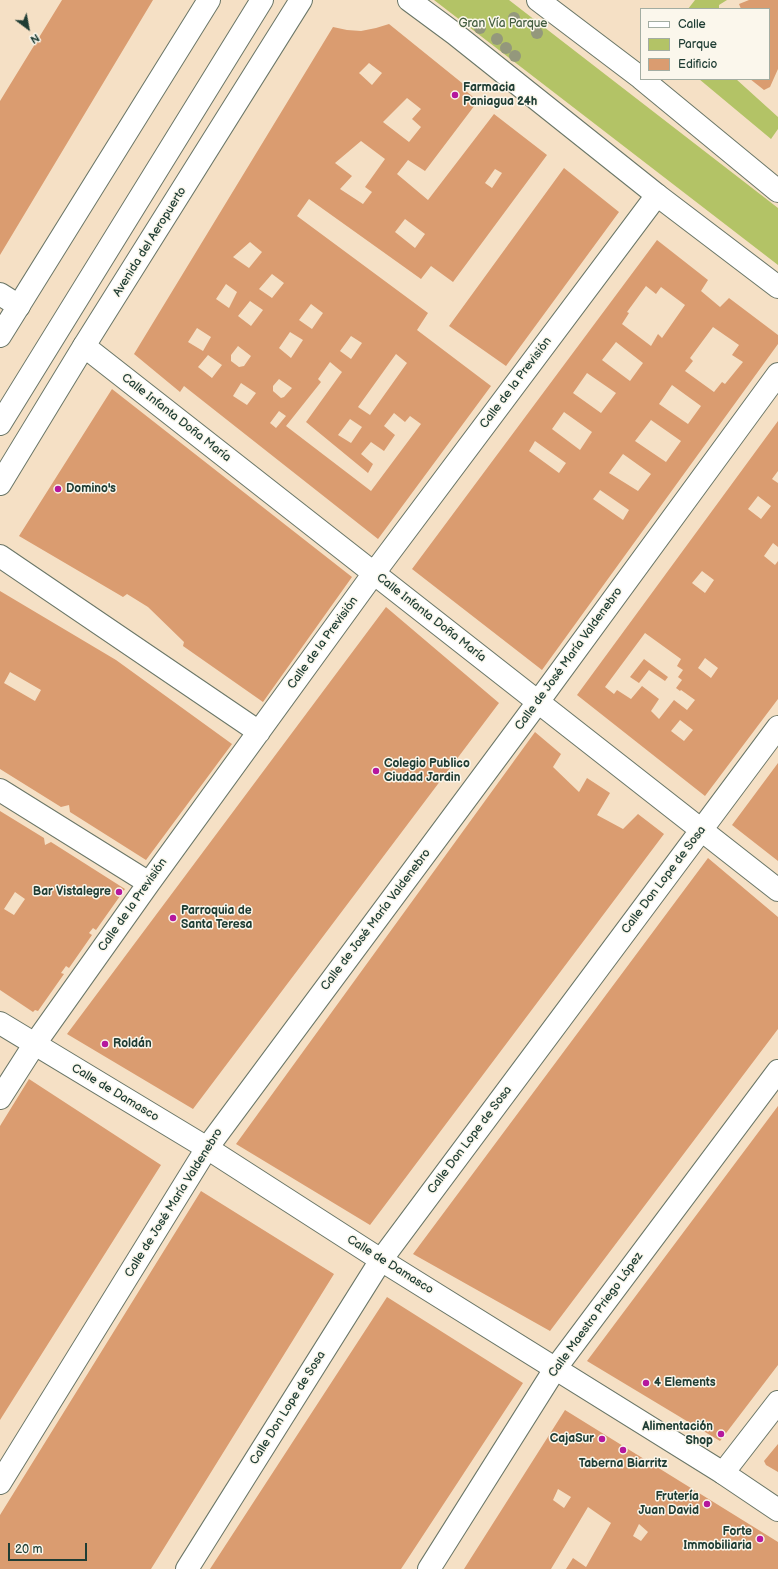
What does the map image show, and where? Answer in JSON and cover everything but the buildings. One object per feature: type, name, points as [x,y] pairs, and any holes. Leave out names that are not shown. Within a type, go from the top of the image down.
[{"type":"street","points":[[0,336],[209,0]]},
{"type":"street","points":[[0,424],[262,0]]},
{"type":"street","name":"Avenida del Aeropuerto","points":[[0,484],[84,346],[301,0]]},
{"type":"street","points":[[409,0],[461,39],[657,195],[778,287]]},
{"type":"street","points":[[538,0],[640,76]]},
{"type":"street","points":[[644,80],[778,191]]},
{"type":"street","name":"Calle de la Previsión","points":[[0,1098],[34,1045],[149,882],[374,573],[657,195]]},
{"type":"street","points":[[0,294],[18,306]]},
{"type":"street","name":"Calle Infanta Doña María","points":[[84,346],[778,890]]},
{"type":"street","name":"Calle de José María Valdenebro","points":[[0,1483],[207,1148],[538,702],[778,374]]},
{"type":"street","points":[[0,556],[259,732]]},
{"type":"street","name":"Calle Don Lope de Sosa","points":[[187,1569],[381,1260],[778,727]]},
{"type":"street","points":[[0,790],[149,882]]},
{"type":"street","name":"Calle de Damasco","points":[[0,1023],[34,1045],[207,1148],[381,1260],[724,1473],[778,1510]]},
{"type":"street","name":"Calle Maestro Priego López","points":[[429,1569],[555,1368],[778,1071]]},
{"type":"street","points":[[724,1473],[778,1402]]},
{"type":"green space","name":"Gran Vía Parque","points":[[434,0],[509,0],[778,208],[778,265]]},
{"type":"green space","points":[[695,0],[727,0],[719,5],[719,8],[689,8]]},
{"type":"green space","points":[[700,80],[737,80],[778,117],[778,129],[771,139]]},
{"type":"place","name":"Farmacia Paniagua 24h","points":[[455,95]]},
{"type":"place","name":"Domino's","points":[[58,489]]},
{"type":"place","name":"Colegio Publico Ciudad Jardin","points":[[376,771]]},
{"type":"place","name":"Bar Vistalegre","points":[[119,892]]},
{"type":"place","name":"Parroquia de Santa Teresa","points":[[173,918]]},
{"type":"place","name":"Roldán","points":[[105,1044]]},
{"type":"place","name":"4 Elements","points":[[646,1383]]},
{"type":"place","name":"Alimentación Shop","points":[[721,1434]]},
{"type":"place","name":"CajaSur","points":[[602,1439]]},
{"type":"place","name":"Taberna Biarritz","points":[[623,1450]]},
{"type":"place","name":"Frutería Juan David","points":[[707,1504]]},
{"type":"place","name":"Forte Immobiliaria","points":[[760,1539]]}]
